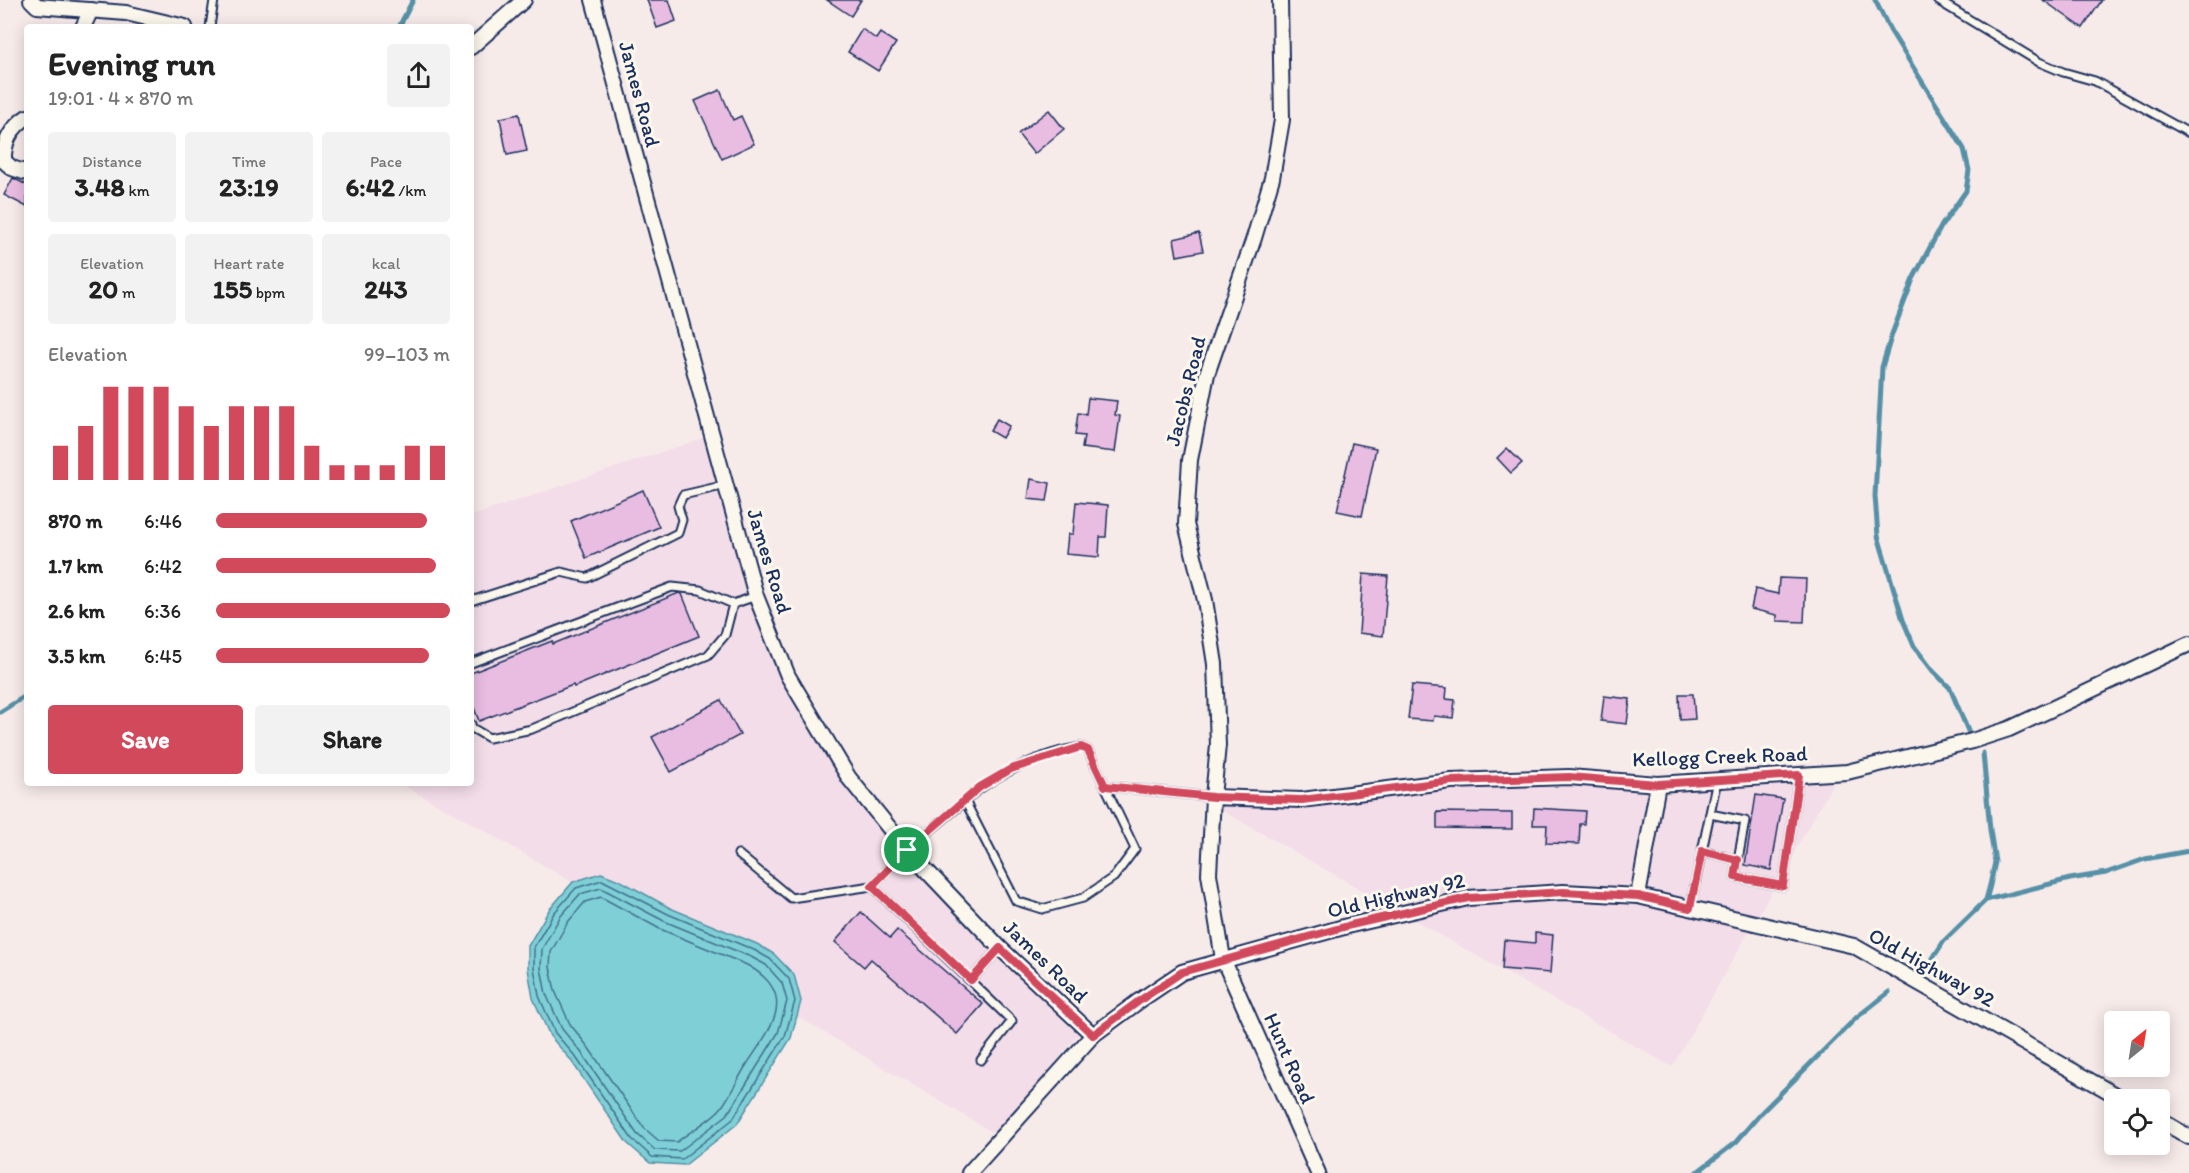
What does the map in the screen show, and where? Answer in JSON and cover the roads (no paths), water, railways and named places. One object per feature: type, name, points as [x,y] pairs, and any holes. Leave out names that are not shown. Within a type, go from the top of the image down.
[{"type":"street","points":[[31,0],[37,6],[126,13],[172,24]]},
{"type":"street","points":[[474,44],[524,0]]},
{"type":"street","name":"James Road","points":[[593,0],[756,596],[788,676],[849,778],[907,850],[1000,948],[1093,1035]]},
{"type":"street","name":"Jacobs Road","points":[[1213,797],[1218,745],[1215,664],[1205,600],[1186,524],[1190,460],[1207,374],[1254,238],[1272,178],[1282,120],[1280,0]]},
{"type":"street","points":[[84,24],[91,10]]},
{"type":"street","points":[[24,119],[15,125],[3,148],[4,161],[12,168],[24,172]]},
{"type":"street","name":"Kellogg Creek Road","points":[[1213,797],[1302,800],[1451,781],[1569,777],[1658,784],[1847,772],[1981,738],[2029,720],[2189,644]]},
{"type":"street","points":[[1638,896],[1658,784]]},
{"type":"street","points":[[1213,797],[1209,874],[1224,959]]},
{"type":"street","name":"Old Highway 92","points":[[969,1173],[1093,1035],[1182,972],[1351,925],[1468,898],[1563,892],[1638,896],[1854,946],[2105,1089]]},
{"type":"street","name":"Hunt Road","points":[[1224,959],[1318,1173]]},
{"type":"street","points":[[2170,1126],[2189,1137]]},
{"type":"lane","points":[[210,24],[214,0]]},
{"type":"lane","points":[[1937,0],[2039,62],[2095,81],[2189,133]]},
{"type":"lane","points":[[474,600],[561,572],[587,578],[678,533],[681,520],[678,506],[683,495],[726,485]]},
{"type":"lane","points":[[474,662],[672,587],[700,590],[732,604],[756,596]]},
{"type":"lane","points":[[474,729],[489,738],[532,729],[708,655],[724,635],[732,604]]},
{"type":"lane","points":[[738,854],[791,898],[872,886],[907,850],[980,787],[1011,769],[1081,747],[1088,750],[1135,849],[1114,877],[1083,898],[1042,909],[1016,901],[965,801]]},
{"type":"lane","points":[[1710,814],[1744,821],[1735,877],[1783,886],[1799,775]]},
{"type":"lane","points":[[1690,908],[1716,780]]},
{"type":"lane","points":[[1105,786],[1213,797]]},
{"type":"lane","points":[[1702,851],[1738,860]]},
{"type":"lane","points":[[872,886],[1012,1021],[981,1060]]},
{"type":"lane","points":[[971,980],[1000,948]]},
{"type":"water","points":[[601,873],[621,881],[670,908],[757,944],[774,954],[794,975],[801,1001],[791,1038],[737,1124],[685,1165],[650,1163],[627,1143],[570,1059],[550,1036],[533,998],[528,969],[528,946],[549,910],[573,882]]},
{"type":"waterway","points":[[401,24],[413,0]]},
{"type":"waterway","points":[[1875,0],[1890,30],[1964,149],[1969,170],[1966,191],[1942,225],[1913,279],[1882,367],[1875,496],[1878,536],[1903,620],[1914,646],[1933,671],[1950,688],[1968,731]]},
{"type":"waterway","points":[[0,712],[24,697]]},
{"type":"waterway","points":[[1933,958],[1944,941],[1986,900],[1990,885],[1995,862],[1983,753]]},
{"type":"waterway","points":[[1986,900],[2070,879],[2106,873],[2145,859],[2189,851]]},
{"type":"waterway","points":[[1696,1173],[1736,1142],[1760,1114],[1856,1018],[1889,992]]}]
